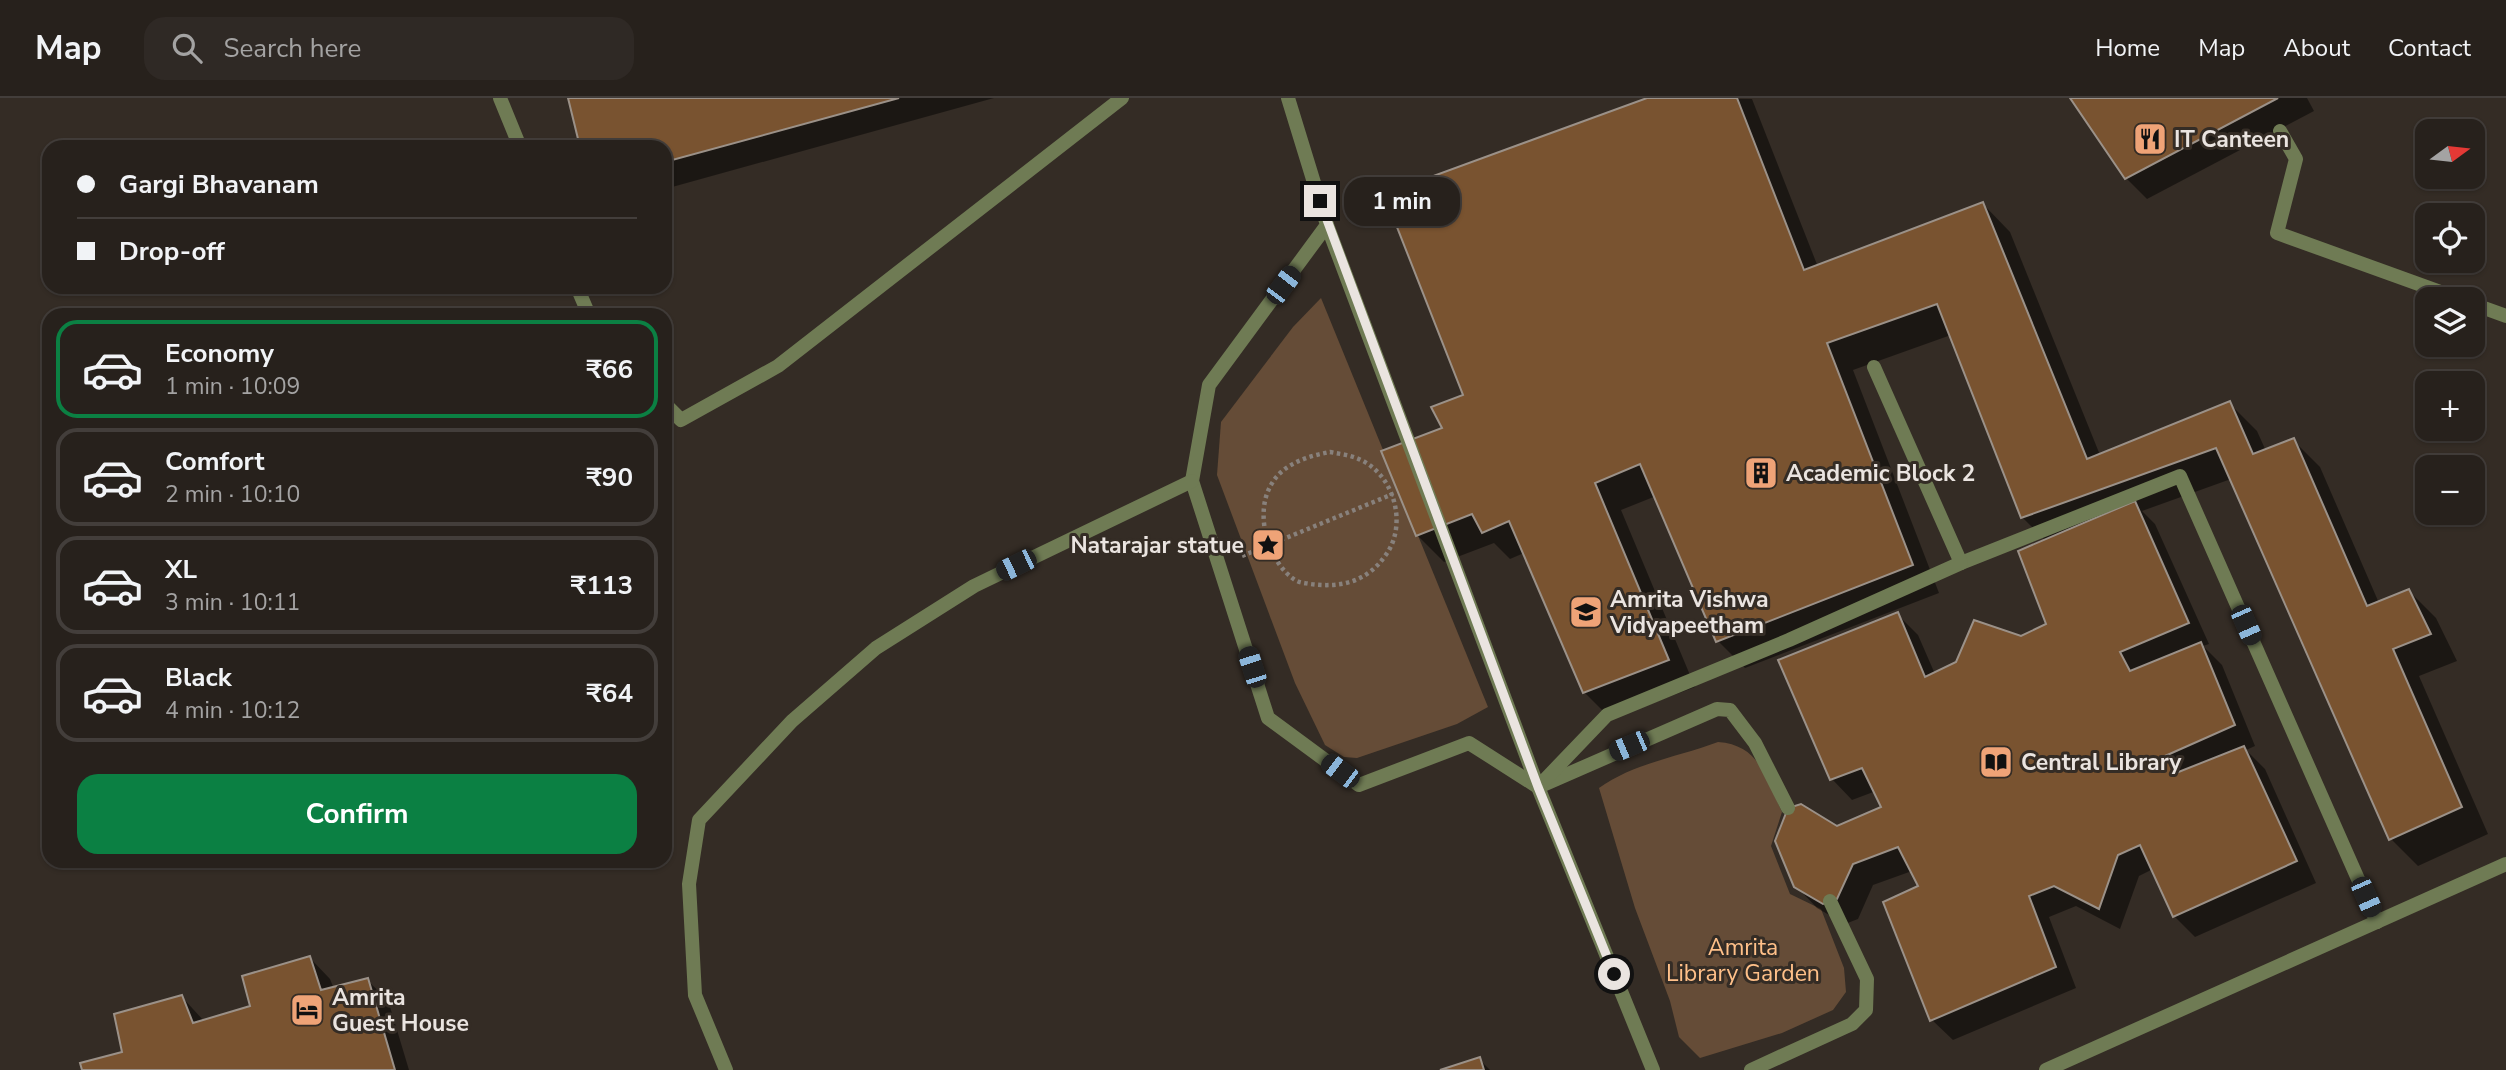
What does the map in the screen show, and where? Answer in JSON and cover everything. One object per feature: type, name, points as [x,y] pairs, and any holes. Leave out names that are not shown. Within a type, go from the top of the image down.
[{"type":"street","points":[[499,98],[517,140]]},
{"type":"street","points":[[672,411],[681,420],[778,366],[1122,98]]},
{"type":"street","points":[[1290,100],[1327,225],[1538,787],[1653,1070]]},
{"type":"street","points":[[2280,131],[2296,159],[2277,233],[2427,287]]},
{"type":"street","points":[[1327,225],[1209,385],[1192,481],[1268,718],[1359,785],[1469,743],[1538,787]]},
{"type":"street","points":[[2485,308],[2506,316]]},
{"type":"street","points":[[1874,367],[1961,563]]},
{"type":"street","points":[[1538,787],[1607,715],[1789,640],[1961,563],[2180,476],[2376,922]]},
{"type":"street","points":[[726,1070],[695,995],[689,884],[699,820],[792,721],[876,648],[974,586],[1192,481]]},
{"type":"street","points":[[1538,787],[1717,709],[1730,710],[1755,743],[1788,808]]},
{"type":"street","points":[[2046,1070],[2506,864]]},
{"type":"street","points":[[1751,1070],[1852,1024],[1866,1010],[1867,979],[1830,901]]},
{"type":"path","points":[[1330,452],[1362,460],[1374,470],[1393,494],[1397,509],[1394,542],[1376,568],[1345,585],[1328,587],[1297,582],[1277,561],[1268,545],[1265,498],[1271,483],[1298,461],[1330,452]]},
{"type":"path","points":[[1219,565],[1393,494]]},
{"type":"green space","points":[[1321,298],[1488,707],[1457,724],[1357,758],[1344,757],[1325,745],[1295,683],[1217,475],[1221,422],[1293,327]]},
{"type":"green space","name":"Amrita Library Garden","points":[[1718,742],[1743,749],[1760,765],[1766,776],[1782,812],[1771,846],[1790,894],[1821,909],[1844,968],[1846,992],[1833,1010],[1782,1033],[1700,1058],[1679,1037],[1670,1001],[1635,908],[1599,788],[1641,766]]},
{"type":"building","points":[[568,98],[899,98],[672,160],[672,140],[578,140]]},
{"type":"building","name":"Academic Block 2","points":[[1647,98],[1737,98],[1804,270],[1983,202],[2087,459],[2230,401],[2253,454],[2294,438],[2367,606],[2409,589],[2431,634],[2393,649],[2462,807],[2389,840],[2216,448],[2021,518],[1937,304],[1827,343],[1913,565],[1716,642],[1640,464],[1595,483],[1669,660],[1583,693],[1509,521],[1482,533],[1472,514],[1416,536],[1381,451],[1442,428],[1431,407],[1463,395],[1384,194]]},
{"type":"building","name":"IT Canteen","points":[[2070,98],[2278,98],[2125,179]]},
{"type":"building","name":"Central Library","points":[[2135,501],[2189,623],[2120,652],[2130,671],[2201,642],[2235,725],[2165,756],[2176,773],[2244,746],[2297,861],[2173,917],[2140,845],[2118,855],[2099,909],[2054,886],[2029,896],[2056,967],[1930,1021],[1883,902],[1918,886],[1898,847],[1853,864],[1837,899],[1823,904],[1794,887],[1775,841],[1788,808],[1801,804],[1837,826],[1881,807],[1862,768],[1830,780],[1778,660],[1898,612],[1925,677],[1956,662],[1974,620],[2021,636],[2046,624],[2018,551]]},
{"type":"building","name":"Amrita Guest House","points":[[310,956],[321,990],[368,978],[395,1070],[82,1070],[80,1063],[122,1052],[114,1014],[182,995],[193,1023],[250,1006],[242,976]]},
{"type":"building","points":[[1480,1057],[1484,1070],[1440,1070]]},
{"type":"place","name":"IT Canteen","points":[[2150,139]]},
{"type":"place","name":"Academic Block 2","points":[[1761,473]]},
{"type":"place","name":"Natarajar statue","points":[[1268,545]]},
{"type":"place","name":"Amrita Vishwa Vidyapeetham","points":[[1586,612]]},
{"type":"place","name":"Central Library","points":[[1996,762]]},
{"type":"place","name":"Amrita Guest House","points":[[307,1010]]},
{"type":"route","points":[[1320,201],[1538,787],[1614,974]]}]
